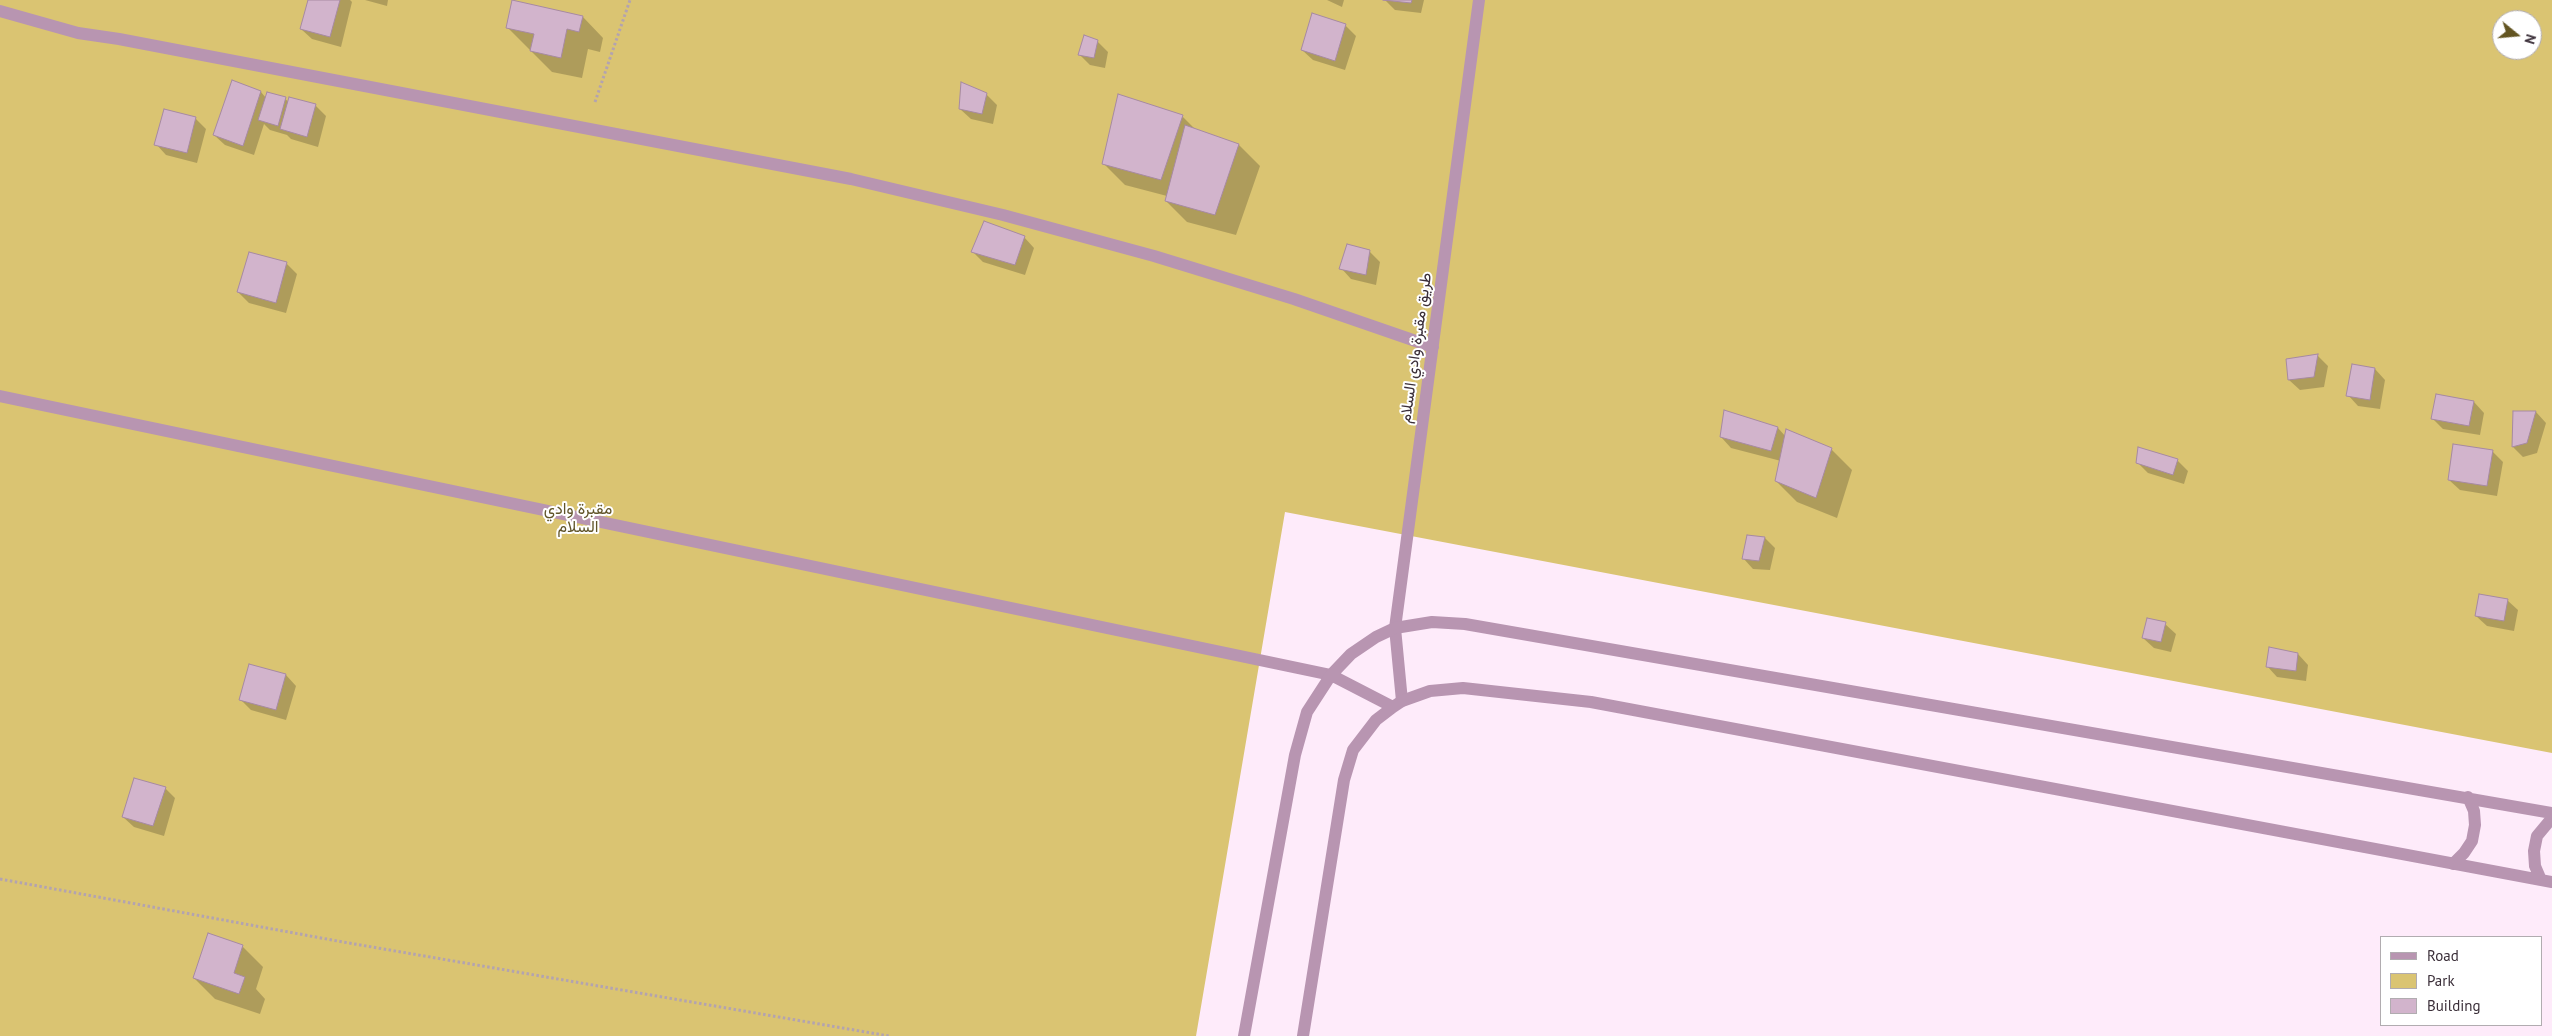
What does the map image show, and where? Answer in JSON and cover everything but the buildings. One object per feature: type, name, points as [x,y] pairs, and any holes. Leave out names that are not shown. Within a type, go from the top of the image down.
[{"type":"street","name":"طريق مقبرة وادي السلام","points":[[1397,704],[1395,628],[1479,0]]},
{"type":"street","points":[[0,11],[78,33],[120,38],[851,179],[1003,215],[1154,256],[1433,347]]},
{"type":"street","points":[[0,396],[1330,675],[1397,704]]},
{"type":"street","points":[[1244,1036],[1295,755],[1308,712],[1330,675],[1351,654],[1376,637],[1395,628],[1432,622],[1465,624],[2552,813]]},
{"type":"street","points":[[1304,1036],[1344,780],[1353,750],[1376,720],[1397,704],[1430,691],[1463,688],[1591,702],[2547,881]]},
{"type":"street","points":[[2453,864],[2472,841],[2475,825],[2474,811],[2468,797]]},
{"type":"street","points":[[2547,881],[2535,866],[2534,851],[2537,836],[2552,818]]},
{"type":"path","points":[[586,128],[630,0]]},
{"type":"path","points":[[0,880],[352,944],[889,1036]]},
{"type":"green space","name":"مقبرة وادي السلام","points":[[0,0],[2552,0],[2552,753],[1285,512],[1196,1036],[0,1036]]}]
